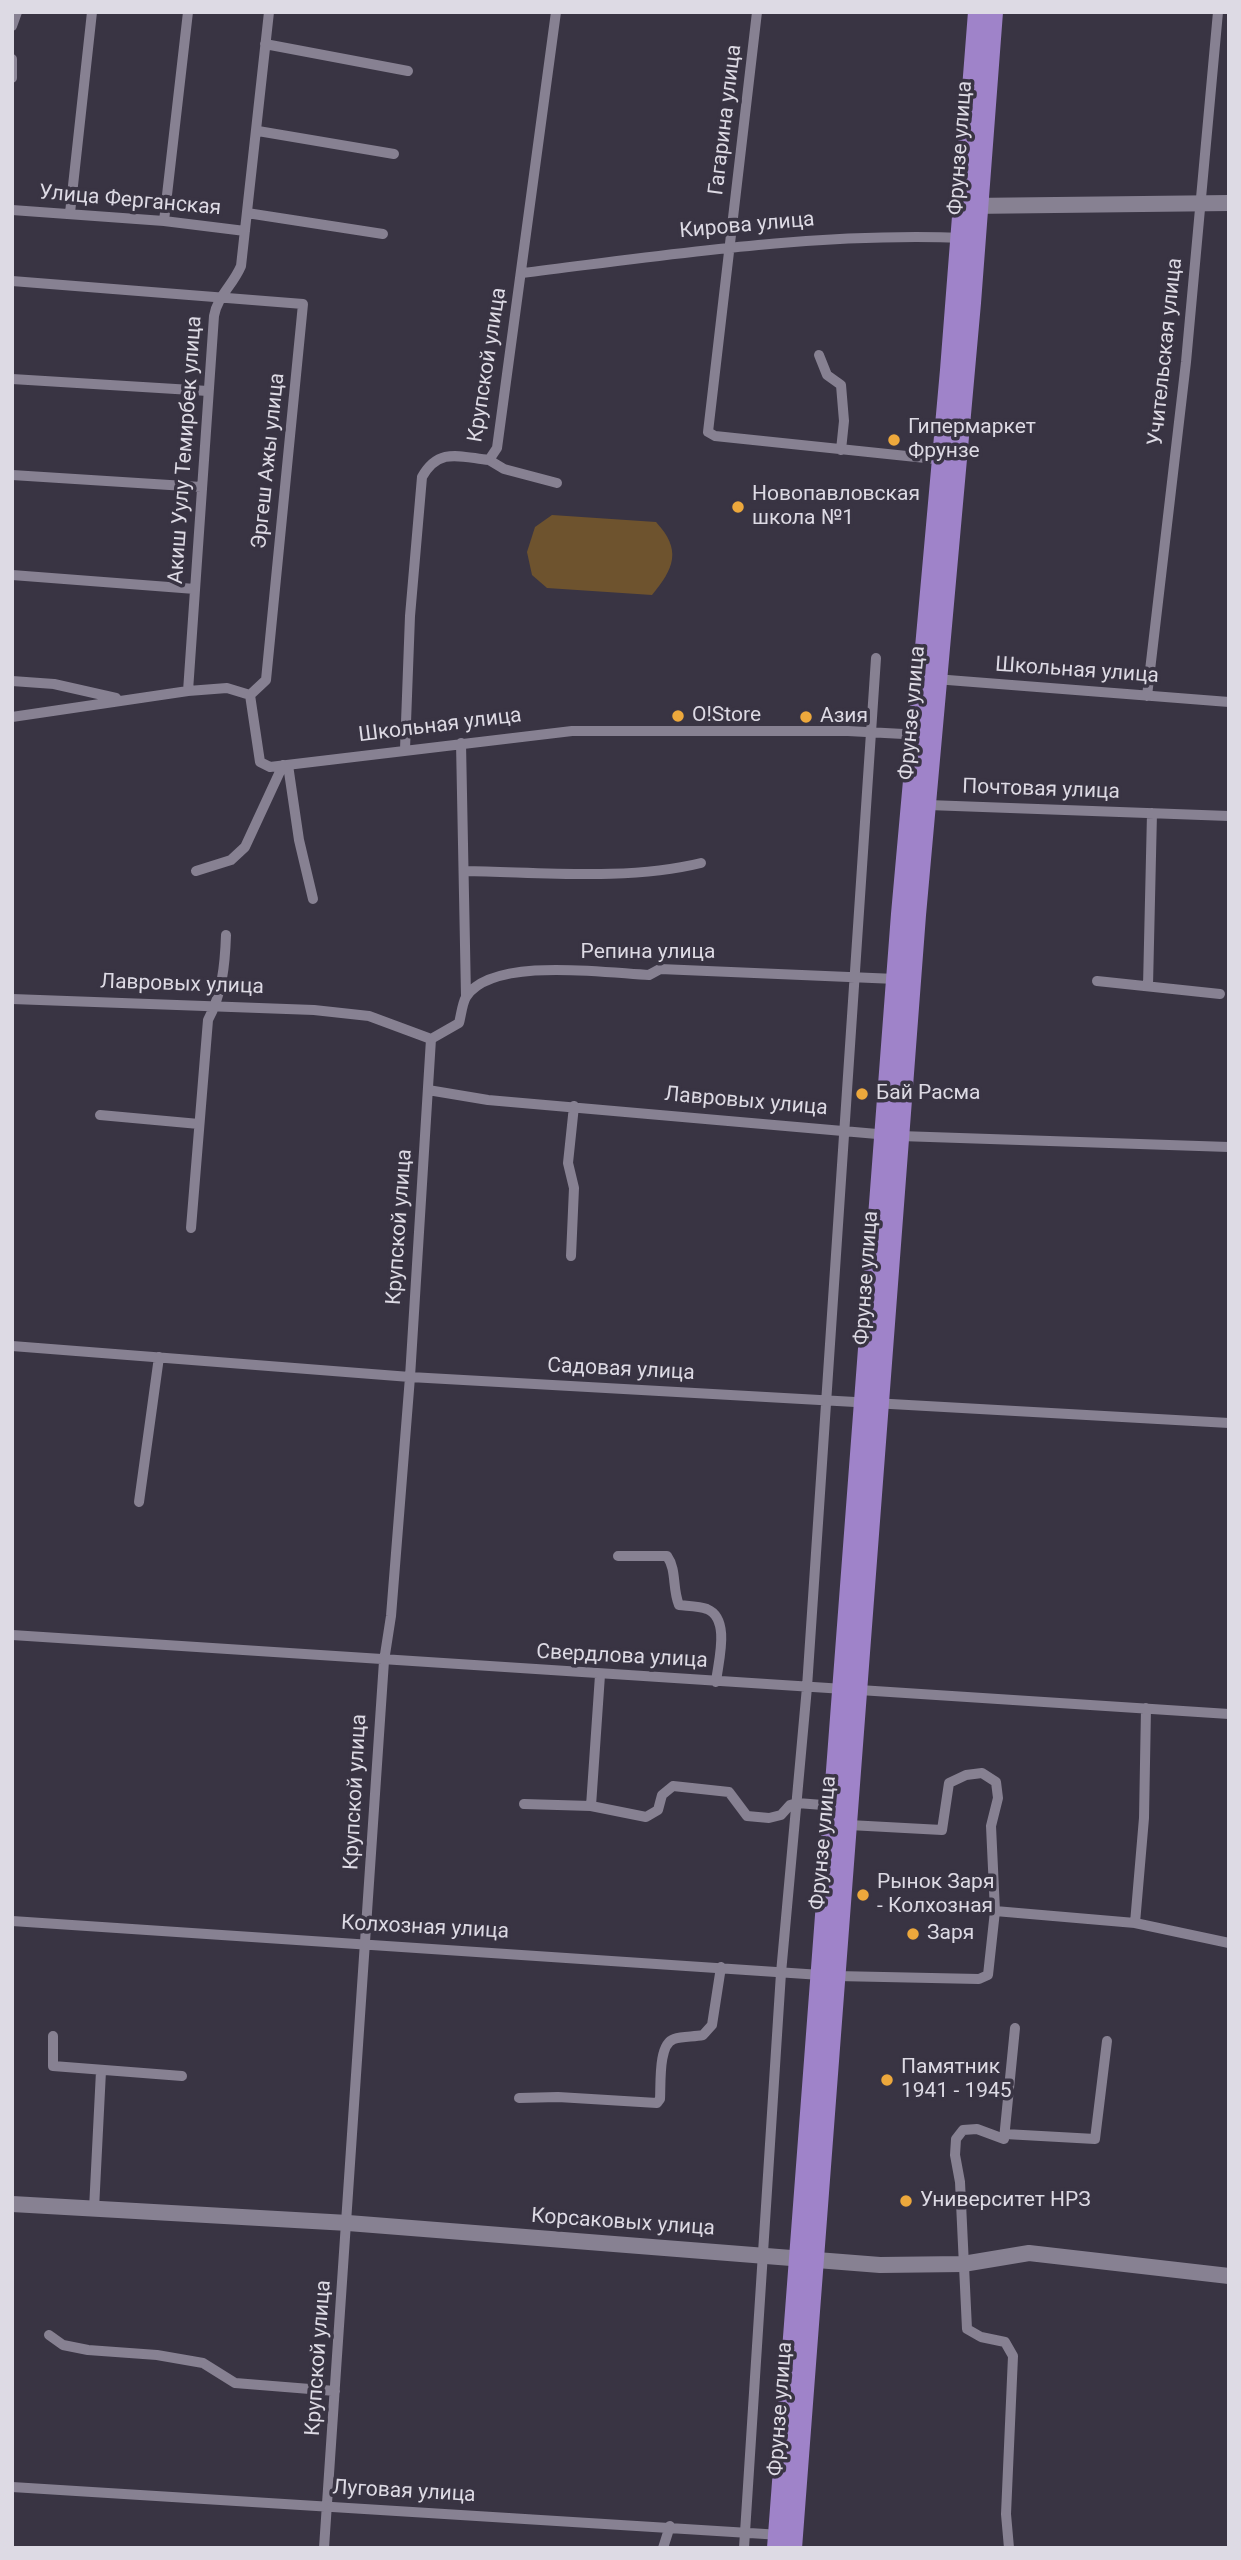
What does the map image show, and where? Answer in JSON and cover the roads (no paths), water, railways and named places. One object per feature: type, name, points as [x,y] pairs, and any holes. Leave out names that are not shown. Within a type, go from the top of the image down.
[{"type":"main road","name":"Фрунзе улица","points":[[972,206],[977,12]]},
{"type":"main road","name":"Фрунзе улица","points":[[785,2542],[892,1135],[935,736],[931,679],[972,206],[994,12]]},
{"type":"main road","name":"Фрунзе улица","points":[[892,1135],[896,979],[916,735],[931,679]]},
{"type":"main road","name":"Фрунзе улица","points":[[828,1975],[849,1825],[843,1806]]},
{"type":"street","points":[[12,26],[17,12]]},
{"type":"street","points":[[70,213],[92,12]]},
{"type":"street","points":[[164,221],[188,12]]},
{"type":"street","name":"Акиш Уулу Темирбек улица","points":[[188,691],[214,316],[216,303],[233,285],[241,267],[269,12]]},
{"type":"street","name":"Крупской улица","points":[[405,749],[410,616],[422,477],[430,463],[441,456],[489,460],[497,448],[556,12]]},
{"type":"street","name":"Гагарина улица","points":[[757,12],[708,432],[715,436],[841,450]]},
{"type":"street","name":"Учительская улица","points":[[1147,696],[1201,204],[1218,12]]},
{"type":"street","points":[[265,44],[408,71]]},
{"type":"street","points":[[12,59],[12,78]]},
{"type":"street","points":[[258,131],[394,154]]},
{"type":"street","points":[[972,206],[1229,203]]},
{"type":"street","name":"Улица Ферганская","points":[[12,210],[164,221],[245,231]]},
{"type":"street","points":[[247,214],[383,234]]},
{"type":"street","name":"Кирова улица","points":[[522,273],[730,247],[850,238],[969,238]]},
{"type":"street","points":[[12,281],[222,296]]},
{"type":"street","name":"Эргеш Ажы улица","points":[[222,296],[303,304],[266,680],[250,695]]},
{"type":"street","points":[[819,355],[827,375],[841,385],[844,421],[841,450],[949,461]]},
{"type":"street","points":[[12,379],[208,391]]},
{"type":"street","points":[[489,460],[504,469],[557,483]]},
{"type":"street","points":[[12,475],[201,487]]},
{"type":"street","points":[[12,575],[195,589]]},
{"type":"street","points":[[744,2548],[781,1973],[807,1687],[876,658]]},
{"type":"street","name":"Школьная улица","points":[[931,679],[1229,702]]},
{"type":"street","points":[[12,681],[54,684],[122,699]]},
{"type":"street","points":[[12,717],[122,699],[226,688],[250,695],[260,762],[270,767],[286,765]]},
{"type":"street","name":"Школьная улица","points":[[286,765],[572,731],[872,733],[935,736]]},
{"type":"street","points":[[430,1039],[459,1023],[466,996],[463,974],[465,871],[461,743]]},
{"type":"street","points":[[196,871],[231,860],[245,847],[286,765]]},
{"type":"street","points":[[286,765],[313,899]]},
{"type":"street","name":"Почтовая улица","points":[[928,805],[1229,816]]},
{"type":"street","points":[[1148,986],[1152,813]]},
{"type":"street","points":[[465,871],[616,872],[677,869],[701,863]]},
{"type":"street","points":[[191,1228],[208,1020],[216,1004],[224,972],[226,935]]},
{"type":"street","name":"Репина улица","points":[[466,996],[497,976],[537,970],[649,975],[660,969],[896,979]]},
{"type":"street","points":[[1097,981],[1220,994]]},
{"type":"street","name":"Лавровых улица","points":[[12,999],[216,1004],[369,1016],[430,1039]]},
{"type":"street","name":"Крупской улица","points":[[324,2548],[367,1945],[384,1661],[391,1616],[410,1377],[430,1039]]},
{"type":"street","name":"Лавровых улица","points":[[428,1090],[488,1100],[892,1135],[1229,1147]]},
{"type":"street","points":[[570,1256],[574,1188],[568,1163],[574,1106]]},
{"type":"street","points":[[100,1115],[199,1124]]},
{"type":"street","name":"Садовая улица","points":[[12,1346],[410,1377],[1229,1423]]},
{"type":"street","points":[[139,1502],[159,1357]]},
{"type":"street","points":[[618,1556],[667,1556],[674,1564],[674,1592],[679,1605],[707,1609],[718,1617],[721,1632],[716,1682]]},
{"type":"street","name":"Свердлова улица","points":[[12,1635],[1229,1714]]},
{"type":"street","points":[[591,1806],[600,1675]]},
{"type":"street","points":[[1135,1923],[1144,1818],[1146,1708]]},
{"type":"street","points":[[828,1975],[969,1979],[988,1975],[995,1911],[991,1826],[999,1798],[996,1783],[982,1773],[965,1775],[949,1783],[942,1830],[849,1825]]},
{"type":"street","points":[[524,1804],[591,1806],[624,1814],[652,1815],[658,1810],[662,1795],[673,1786],[729,1792],[747,1816],[769,1818],[781,1815],[790,1805],[797,1803],[843,1806]]},
{"type":"street","points":[[995,1911],[1135,1923],[1229,1942]]},
{"type":"street","name":"Колхозная улица","points":[[12,1921],[828,1975]]},
{"type":"street","points":[[519,2098],[558,2096],[657,2103],[660,2098],[664,2051],[668,2043],[674,2039],[703,2035],[712,2025],[721,1967]]},
{"type":"street","points":[[1009,2548],[1006,2514],[1013,2356],[1005,2342],[981,2337],[967,2329],[956,2139],[963,2130],[977,2129],[1004,2139],[1015,2028]]},
{"type":"street","points":[[53,2036],[53,2066],[182,2076]]},
{"type":"street","points":[[1004,2134],[1095,2139],[1107,2041]]},
{"type":"street","points":[[94,2208],[101,2071]]},
{"type":"street","name":"Корсаковых улица","points":[[12,2204],[348,2223],[880,2265],[963,2264],[1030,2253],[1229,2276]]},
{"type":"street","points":[[49,2335],[62,2345],[88,2350],[157,2355],[203,2363],[235,2383],[335,2391]]},
{"type":"street","name":"Луговая улица","points":[[12,2487],[328,2508],[670,2526],[745,2532],[785,2542]]},
{"type":"street","points":[[663,2548],[670,2526]]},
{"type":"place","name":"Гипермаркет Фрунзе","points":[[894,440]]},
{"type":"place","name":"Новопавловская школа №1","points":[[738,507]]},
{"type":"place","name":"O!Store","points":[[678,716]]},
{"type":"place","name":"Азия","points":[[806,717]]},
{"type":"place","name":"Бай Расма","points":[[862,1094]]},
{"type":"place","name":"Рынок Заря - Колхозная","points":[[863,1895]]},
{"type":"place","name":"Заря","points":[[913,1934]]},
{"type":"place","name":"Памятник 1941 - 1945","points":[[887,2080]]},
{"type":"place","name":"Университет НРЗ","points":[[906,2201]]}]
